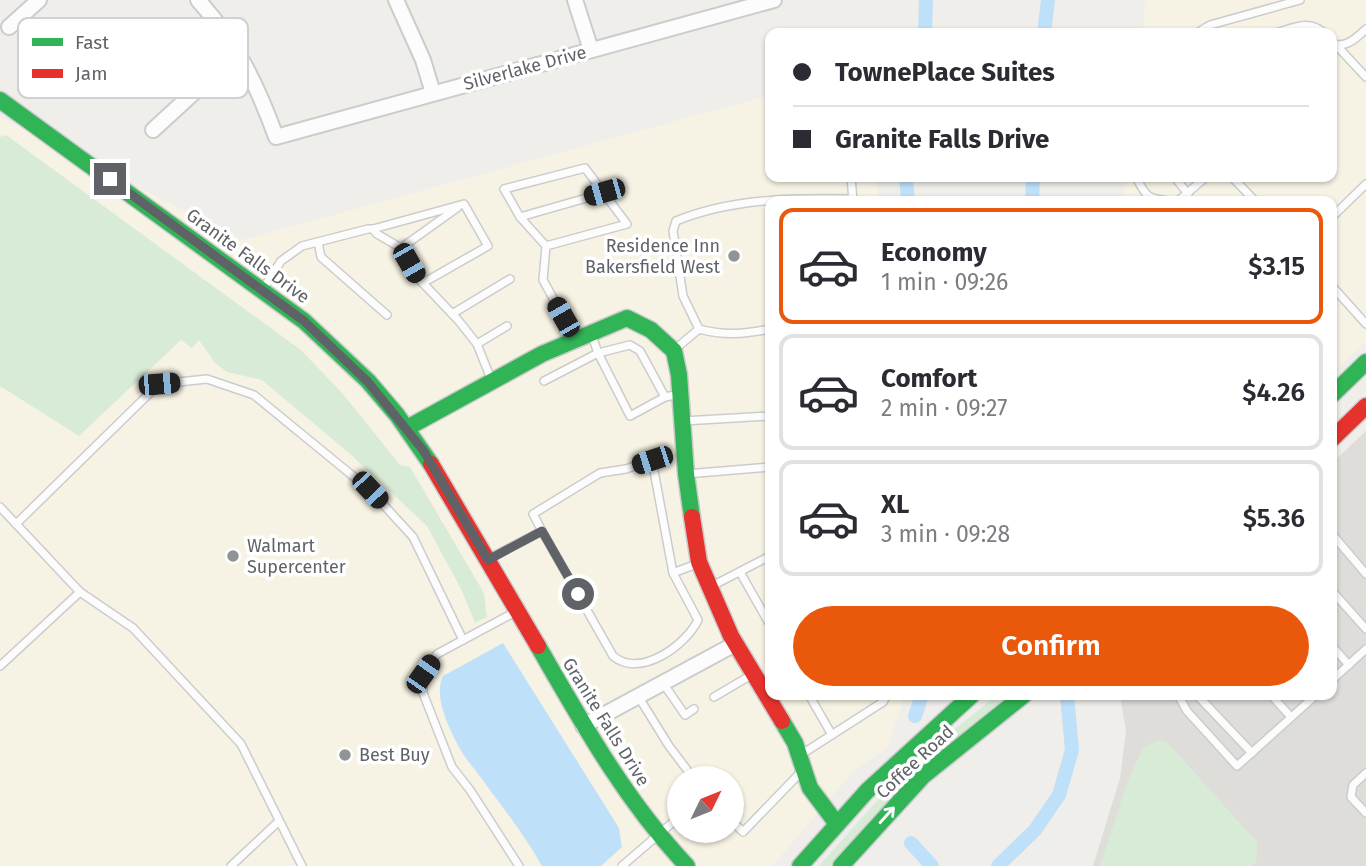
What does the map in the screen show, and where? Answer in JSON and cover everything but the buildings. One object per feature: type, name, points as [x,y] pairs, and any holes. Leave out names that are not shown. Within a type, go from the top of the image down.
[{"type":"street","points":[[19,18],[38,0]]},
{"type":"street","points":[[198,0],[212,18]]},
{"type":"street","points":[[396,0],[423,60],[433,93]]},
{"type":"street","points":[[575,0],[591,50]]},
{"type":"street","name":"Silverlake Drive","points":[[248,70],[276,137],[747,4],[774,0]]},
{"type":"street","points":[[9,27],[18,19]]},
{"type":"street","points":[[153,131],[189,98]]},
{"type":"street","name":"Granite Falls Drive","points":[[1,103],[304,321],[368,382],[407,428],[441,477],[583,726],[622,788],[687,866]]},
{"type":"street","points":[[407,428],[540,354],[583,335],[627,318],[651,330],[674,351],[673,395],[682,421],[686,474],[699,562],[735,644],[765,693]]},
{"type":"street","points":[[1337,390],[1366,362]]},
{"type":"street","points":[[1337,434],[1366,406]]},
{"type":"street","points":[[583,726],[735,644]]},
{"type":"street","points":[[769,700],[795,743],[810,789],[837,824]]},
{"type":"street","name":"Coffee Road","points":[[800,866],[867,791],[967,700]]},
{"type":"street","name":"Coffee Road","points":[[841,866],[923,776],[1018,700]]},
{"type":"lane","points":[[1205,28],[1300,0]]},
{"type":"lane","points":[[1294,28],[1304,25],[1318,28]]},
{"type":"lane","points":[[1337,44],[1344,46],[1366,29]]},
{"type":"lane","points":[[1337,46],[1366,77]]},
{"type":"lane","points":[[544,381],[598,353],[630,345],[640,351],[673,395],[630,416],[598,353],[543,280],[546,246],[520,217],[504,189],[585,168],[627,224],[546,246]]},
{"type":"lane","points":[[1179,182],[1188,194]]},
{"type":"lane","points":[[1185,196],[1201,182]]},
{"type":"lane","points":[[1237,182],[1250,196]]},
{"type":"lane","points":[[1337,211],[1366,184]]},
{"type":"lane","points":[[520,217],[604,192]]},
{"type":"lane","points":[[765,201],[699,211],[676,221],[673,231],[683,296],[699,329],[738,335],[765,330]]},
{"type":"lane","points":[[262,290],[289,253],[302,246],[464,204]]},
{"type":"lane","points":[[401,248],[464,204]]},
{"type":"lane","points":[[423,284],[488,246],[464,204]]},
{"type":"lane","points":[[373,229],[401,248],[423,284],[477,344],[493,382]]},
{"type":"lane","points":[[318,242],[321,257],[387,315]]},
{"type":"lane","points":[[452,314],[510,279]]},
{"type":"lane","points":[[1337,292],[1366,324]]},
{"type":"lane","points":[[477,344],[507,326]]},
{"type":"lane","points":[[674,351],[699,329]]},
{"type":"lane","points":[[16,524],[159,384],[207,379],[254,395],[370,490],[413,537],[463,640]]},
{"type":"lane","points":[[682,421],[765,416]]},
{"type":"lane","points":[[652,460],[673,573],[698,620],[693,630],[687,638],[649,662],[631,666],[620,662],[613,656],[542,531],[533,514],[600,473],[626,469],[652,460]]},
{"type":"lane","points":[[686,474],[765,467]]},
{"type":"lane","points":[[1,508],[80,592],[133,628],[241,744],[302,866]]},
{"type":"lane","points":[[488,560],[542,531]]},
{"type":"lane","points":[[1337,540],[1366,574]]},
{"type":"lane","points":[[710,587],[765,559]]},
{"type":"lane","points":[[673,573],[699,562]]},
{"type":"lane","points":[[740,572],[765,616]]},
{"type":"lane","points":[[0,666],[80,592]]},
{"type":"lane","points":[[1337,597],[1366,629]]},
{"type":"lane","points":[[517,611],[437,654],[423,674],[423,693],[452,767],[519,866]]},
{"type":"lane","points":[[1337,676],[1366,649]]},
{"type":"lane","points":[[1337,652],[1349,665]]},
{"type":"lane","points":[[714,697],[753,673]]},
{"type":"lane","points":[[663,683],[685,715],[694,709]]},
{"type":"lane","points":[[638,696],[684,766]]},
{"type":"lane","points":[[813,700],[832,735]]},
{"type":"lane","points":[[744,831],[801,762],[832,735],[884,700]]},
{"type":"lane","points":[[1181,700],[1187,711],[1237,766],[1310,700]]},
{"type":"lane","points":[[1202,700],[1252,753]]},
{"type":"lane","points":[[1276,700],[1291,717]]},
{"type":"lane","points":[[1366,773],[1353,785],[1352,797],[1366,813]]},
{"type":"lane","points":[[231,866],[279,821]]},
{"type":"lane","points":[[622,866],[667,827]]},
{"type":"shaded area","points":[[1146,0],[1366,0],[1366,341],[1337,368],[1337,196],[1124,196],[1124,187],[1126,182],[1337,182],[1337,28],[1143,28]]},
{"type":"shaded area","points":[[765,96],[765,182],[877,182],[878,196],[765,196],[765,700],[903,700],[887,748],[854,770],[772,866],[0,866],[0,117],[242,240]]},
{"type":"shaded area","points":[[1366,431],[1366,866],[1093,866],[1120,778],[1126,731],[1121,700],[1337,700],[1337,458]]},
{"type":"green space","points":[[6,135],[301,350],[343,394],[400,465],[410,467],[484,593],[487,617],[475,623],[462,591],[427,526],[350,454],[262,380],[227,372],[215,363],[199,340],[192,348],[181,340],[79,436],[0,386],[0,137]]},
{"type":"green space","points":[[991,700],[1004,700],[938,754],[933,747]]},
{"type":"green space","points":[[1158,740],[1167,742],[1258,843],[1256,862],[1252,866],[1100,866],[1128,780],[1143,748]]},
{"type":"green space","points":[[887,790],[894,796],[830,866],[819,866]]},
{"type":"water","points":[[503,643],[619,828],[622,847],[601,866],[542,866],[529,844],[464,756],[451,731],[441,702],[440,684],[443,676]]},
{"type":"waterway","points":[[925,28],[926,0]]},
{"type":"waterway","points":[[1045,28],[1048,0]]},
{"type":"waterway","points":[[906,182],[908,196]]},
{"type":"waterway","points":[[1032,196],[1033,182]]},
{"type":"waterway","points":[[915,716],[920,700]]},
{"type":"waterway","points":[[998,866],[1035,830],[1059,795],[1072,750],[1067,700]]},
{"type":"waterway","points":[[911,843],[932,866]]},
{"type":"traffic: fast","points":[[0,100],[304,321],[368,381],[397,415],[431,464]]},
{"type":"traffic: fast","points":[[407,428],[542,354],[627,318],[651,330],[674,351],[679,375],[692,517]]},
{"type":"traffic: fast","points":[[1337,390],[1366,362]]},
{"type":"traffic: fast","points":[[538,646],[624,788],[687,866]]},
{"type":"traffic: fast","points":[[800,866],[867,791],[967,700]]},
{"type":"traffic: fast","points":[[841,866],[923,776],[1018,700]]},
{"type":"traffic: fast","points":[[782,721],[795,743],[810,788],[837,824]]},
{"type":"traffic: jam","points":[[1337,434],[1366,406]]},
{"type":"traffic: jam","points":[[431,464],[538,646]]},
{"type":"traffic: jam","points":[[692,517],[699,562],[731,636],[765,693]]},
{"type":"traffic: jam","points":[[769,700],[782,721]]},
{"type":"place","name":"Residence Inn Bakersfield West","points":[[734,256]]},
{"type":"place","name":"Walmart Supercenter","points":[[233,556]]},
{"type":"place","name":"Best Buy","points":[[345,755]]},
{"type":"route","points":[[110,179],[304,321],[337,350],[397,415],[423,450],[488,560],[542,531],[578,594]]}]
